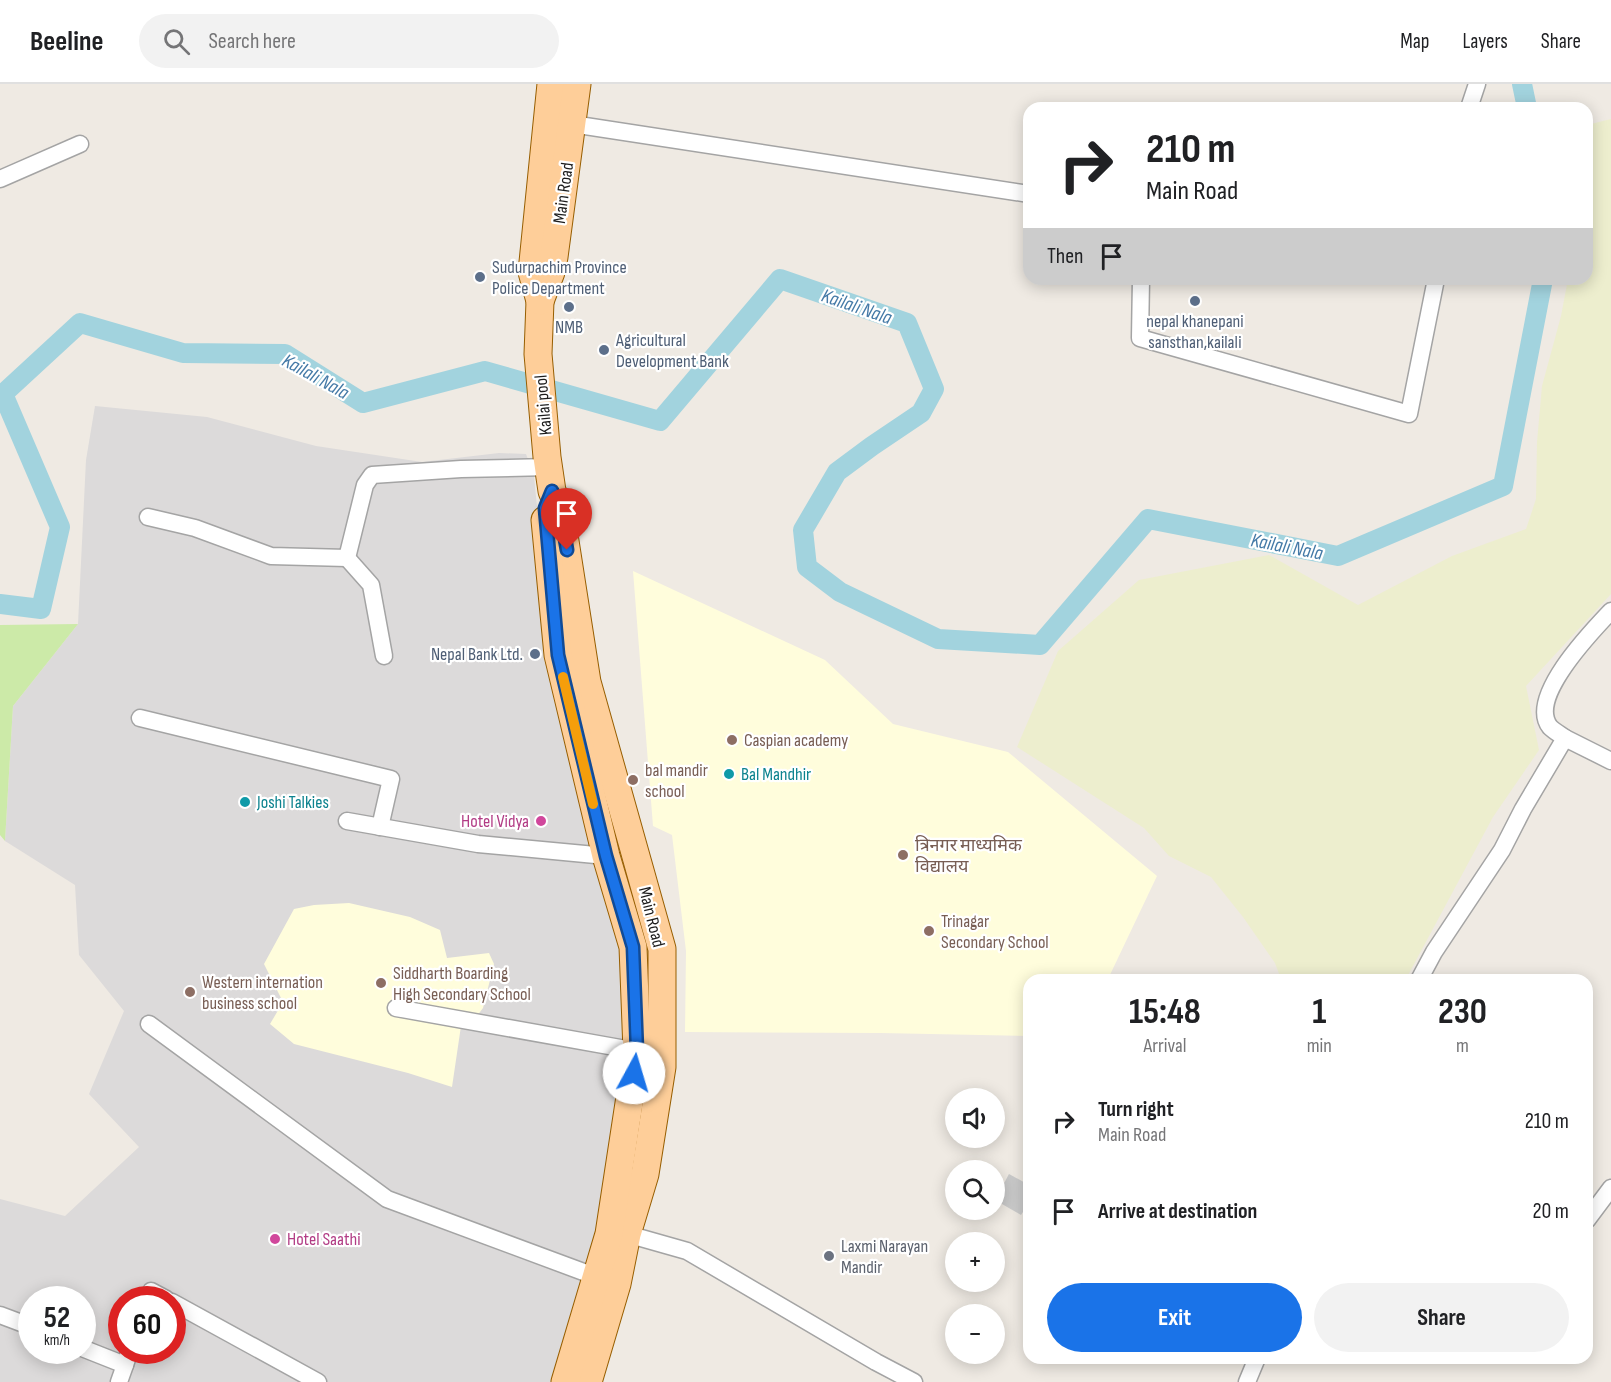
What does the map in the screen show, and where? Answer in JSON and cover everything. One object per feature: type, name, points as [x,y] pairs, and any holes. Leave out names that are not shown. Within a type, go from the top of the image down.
[{"type":"main road","name":"Main Road","points":[[538,354],[540,301],[532,272],[532,255],[551,84]]},
{"type":"main road","name":"Main Road","points":[[540,301],[554,257],[577,84]]},
{"type":"main road","name":"Kailai pool","points":[[538,354],[549,471]]},
{"type":"main road","name":"Main Road","points":[[549,471],[545,508],[558,655],[606,856],[633,947],[637,1051],[618,1234],[617,1284],[588,1382]]},
{"type":"main road","name":"Main Road","points":[[549,471],[560,509],[587,682],[662,949],[662,1066],[645,1174],[597,1277],[565,1382]]},
{"type":"street","points":[[1471,102],[1477,84]]},
{"type":"street","points":[[572,124],[1023,193]]},
{"type":"street","points":[[0,179],[80,144]]},
{"type":"street","points":[[1141,285],[1140,338],[1409,414],[1435,285]]},
{"type":"street","points":[[347,558],[364,485],[372,475],[461,469],[549,471]]},
{"type":"street","points":[[148,517],[195,528],[272,556],[347,558],[371,585],[384,656]]},
{"type":"street","points":[[1611,611],[1578,647],[1550,691],[1545,706],[1550,727],[1565,738],[1611,761]]},
{"type":"street","points":[[141,718],[391,779],[380,827]]},
{"type":"street","points":[[1422,974],[1434,952],[1503,850],[1523,809],[1565,738]]},
{"type":"street","points":[[347,821],[478,844],[606,856]]},
{"type":"street","points":[[396,1008],[637,1051]]},
{"type":"street","points":[[149,1024],[387,1199],[597,1277]]},
{"type":"street","points":[[1593,1212],[1611,1188]]},
{"type":"street","points":[[618,1234],[687,1251],[914,1382]]},
{"type":"street","points":[[186,1310],[318,1382]]},
{"type":"street","points":[[2,1320],[18,1324]]},
{"type":"street","points":[[119,1382],[125,1364]]},
{"type":"street","points":[[1247,1382],[1254,1364]]},
{"type":"shaded area","points":[[95,406],[207,417],[316,446],[422,462],[499,453],[526,454],[534,476],[546,600],[608,885],[632,1019],[618,1171],[557,1382],[0,1382],[0,1199],[65,1216],[139,1147],[89,1094],[124,1011],[79,955],[75,885],[5,841],[13,706],[78,624],[86,460]]},
{"type":"shaded area","name":"त्रिनगर माध्यमिक विद्यालय","points":[[633,571],[825,660],[893,724],[1008,752],[1157,876],[1110,974],[1023,974],[1023,1036],[685,1032],[686,951],[672,835],[653,826]]},
{"type":"shaded area","name":"Siddharth Boarding High Secondary School","points":[[349,903],[410,917],[440,930],[447,958],[489,953],[494,964],[483,1008],[474,1020],[461,1026],[452,1087],[408,1073],[294,1044],[270,1024],[283,1002],[264,964],[294,909],[314,905]]},
{"type":"shaded area","points":[[1009,1174],[1023,1182],[1023,1212],[1021,1215],[1005,1206],[1005,1181]]},
{"type":"green space","points":[[1611,119],[1611,594],[1526,686],[1539,750],[1493,817],[1409,974],[1279,974],[1275,963],[1243,917],[1211,877],[1169,856],[1144,828],[1017,747],[1058,651],[1139,580],[1269,555],[1358,605],[1452,556],[1526,529],[1536,499],[1537,442],[1542,386],[1567,285],[1593,285],[1593,124]]},
{"type":"green space","points":[[78,624],[13,706],[5,841],[0,835],[0,625]]},
{"type":"waterway","name":"Kailali Nala","points":[[1522,84],[1526,102]]},
{"type":"waterway","name":"Kailali Nala","points":[[0,604],[41,609],[60,527],[3,394],[80,323],[183,353],[285,354],[363,403],[485,371],[660,421],[780,279],[907,323],[934,389],[921,413],[837,472],[803,530],[807,567],[840,592],[938,639],[1040,645],[1148,519],[1338,556],[1503,486],[1542,285]]},
{"type":"slow traffic","points":[[563,677],[593,804]]},
{"type":"place","name":"Sudurpachim Province Police Department","points":[[480,277]]},
{"type":"place","name":"nepal khanepani sansthan,kailali","points":[[1195,301]]},
{"type":"place","name":"NMB","points":[[569,307]]},
{"type":"place","name":"Agricultural Development Bank","points":[[604,350]]},
{"type":"place","name":"Nepal Bank Ltd.","points":[[535,654]]},
{"type":"place","name":"Caspian academy","points":[[732,740]]},
{"type":"place","name":"Bal Mandhir","points":[[729,774]]},
{"type":"place","name":"bal mandir school","points":[[633,780]]},
{"type":"place","name":"Joshi Talkies","points":[[245,802]]},
{"type":"place","name":"Hotel Vidya","points":[[541,821]]},
{"type":"place","name":"त्रिनगर माध्यमिक विद्यालय","points":[[903,855]]},
{"type":"place","name":"Trinagar Secondary School","points":[[929,931]]},
{"type":"place","name":"Siddharth Boarding High Secondary School","points":[[381,983]]},
{"type":"place","name":"Western internation business school","points":[[190,992]]},
{"type":"place","name":"Hotel Saathi","points":[[275,1239]]},
{"type":"place","name":"Laxmi Narayan Mandir","points":[[829,1256]]},
{"type":"route","points":[[567,550],[560,509],[552,491],[545,508],[558,655],[606,856],[633,947],[637,1051],[634,1073]]}]
